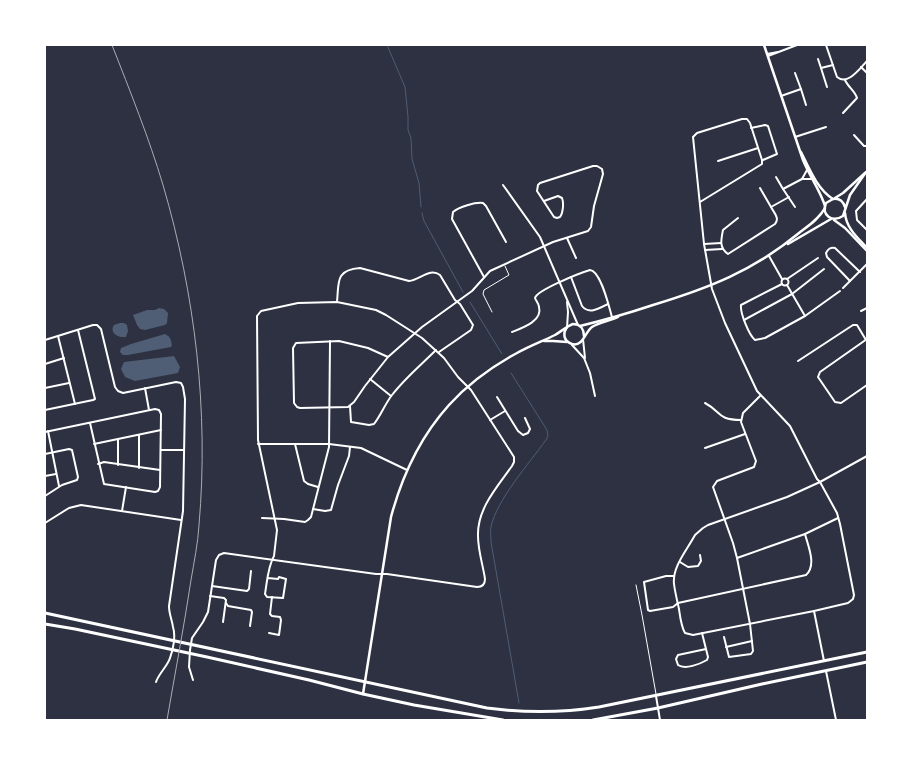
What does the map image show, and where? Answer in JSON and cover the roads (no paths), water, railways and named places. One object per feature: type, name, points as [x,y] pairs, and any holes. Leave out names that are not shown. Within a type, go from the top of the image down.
[{"type":"main road","points":[[45,614],[487,708],[526,712],[575,710],[867,652]]},
{"type":"main road","points":[[45,624],[207,657],[363,694],[503,720]]},
{"type":"main road","points":[[593,720],[658,708],[867,662]]},
{"type":"street","points":[[764,45],[807,170],[823,200],[826,214],[842,226],[867,251]]},
{"type":"street","points":[[768,55],[797,45]]},
{"type":"street","points":[[830,45],[827,46],[838,77],[845,80],[857,98],[842,113]]},
{"type":"street","points":[[818,59],[827,87]]},
{"type":"street","points":[[845,80],[867,61]]},
{"type":"street","points":[[821,68],[833,65]]},
{"type":"street","points":[[861,67],[867,73]]},
{"type":"street","points":[[795,73],[806,105]]},
{"type":"street","points":[[781,96],[801,89]]},
{"type":"street","points":[[700,202],[760,166],[762,160],[748,120],[742,119],[697,133],[693,136],[704,244],[711,286],[725,323],[760,396],[790,426],[820,482],[838,518],[854,598],[846,603],[750,624],[690,635],[684,632],[674,583],[674,576],[680,562],[698,532],[703,528],[787,497],[820,482],[867,456]]},
{"type":"street","points":[[752,128],[765,125],[768,126],[777,154],[762,160]]},
{"type":"street","points":[[795,137],[826,127]]},
{"type":"street","points":[[854,135],[864,146],[867,146]]},
{"type":"street","points":[[798,145],[817,182],[823,190],[834,199],[842,201],[845,207]]},
{"type":"street","points":[[718,161],[758,148]]},
{"type":"street","points":[[388,357],[368,348],[339,341],[299,342],[294,344],[294,405],[300,408],[350,406],[388,357],[415,333],[472,291],[490,271],[545,246],[585,233],[590,229],[594,206],[603,174],[602,169],[595,166],[540,183],[538,185],[537,190],[554,217],[561,217],[562,198],[558,196],[544,201]]},
{"type":"street","points":[[802,179],[807,170]]},
{"type":"street","points":[[529,347],[546,341],[578,344],[592,327],[620,316],[711,286],[740,273],[784,246],[814,221],[828,202],[843,193],[866,172]]},
{"type":"street","points":[[866,172],[851,192],[844,213],[849,227],[867,248]]},
{"type":"street","points":[[776,177],[795,207]]},
{"type":"street","points":[[783,189],[802,179],[811,179]]},
{"type":"street","points":[[503,185],[545,246],[578,325],[583,330],[584,354],[595,396]]},
{"type":"street","points":[[738,218],[723,230],[721,243],[722,249],[728,254],[775,224],[777,221],[778,218],[760,188]]},
{"type":"street","points":[[771,207],[789,197]]},
{"type":"street","points":[[867,199],[856,211],[857,220],[867,230]]},
{"type":"street","points":[[484,277],[452,219],[452,212],[456,209],[482,203],[486,206],[506,242]]},
{"type":"street","points":[[784,246],[832,219],[839,218],[844,213]]},
{"type":"street","points":[[567,238],[576,258]]},
{"type":"street","points":[[704,244],[721,243]]},
{"type":"street","points":[[850,281],[827,257],[826,254],[829,249],[835,248],[860,272]]},
{"type":"street","points":[[705,250],[722,249]]},
{"type":"street","points":[[769,256],[782,279],[782,284]]},
{"type":"street","points":[[782,279],[787,279],[818,258]]},
{"type":"street","points":[[843,288],[867,264]]},
{"type":"street","points":[[337,302],[339,277],[345,272],[360,268],[409,281],[416,280],[432,272],[437,273],[440,275],[473,324],[473,328],[439,352]]},
{"type":"street","points":[[744,320],[792,294],[824,269]]},
{"type":"street","points":[[512,332],[534,322],[538,317],[540,308],[535,296],[571,276],[590,270],[594,271],[599,278],[612,317]]},
{"type":"street","points":[[571,276],[584,309],[592,310],[608,304]]},
{"type":"street","points":[[787,279],[787,285],[805,316]]},
{"type":"street","points":[[787,285],[784,286],[782,284],[741,304],[741,311],[744,320],[751,337],[755,340],[765,338],[805,316],[840,291]]},
{"type":"street","points":[[566,297],[568,312],[564,336],[584,358],[587,367]]},
{"type":"street","points":[[193,680],[188,662],[192,638],[206,616],[216,560],[222,554],[227,552],[272,558],[382,574],[477,587],[482,586],[484,583],[485,579],[478,540],[480,519],[486,504],[512,466],[514,460],[471,390],[458,377],[439,352],[415,333],[380,311],[337,302],[298,303],[263,310],[257,314],[258,444],[275,519],[277,535],[274,556],[272,558],[268,578],[265,595],[267,597],[284,598],[287,580],[279,577],[278,580],[268,578]]},
{"type":"street","points":[[861,311],[867,308]]},
{"type":"street","points":[[363,694],[391,517],[407,470],[416,452],[437,420],[450,404],[487,372],[503,361],[571,325],[578,325],[620,316]]},
{"type":"street","points":[[45,340],[95,325],[100,327],[115,387],[118,391],[123,393],[176,382],[179,382],[183,386],[185,399],[183,511],[168,606],[174,634],[170,658],[156,682]]},
{"type":"street","points":[[798,361],[853,325],[857,325],[867,340],[820,372],[818,377],[835,402],[838,403],[841,403],[867,385]]},
{"type":"street","points":[[45,410],[93,400],[95,397],[78,330]]},
{"type":"street","points":[[58,336],[75,404]]},
{"type":"street","points":[[262,518],[307,521],[310,518],[329,444],[330,341]]},
{"type":"street","points":[[350,406],[352,422],[371,425],[374,424],[391,396],[411,373],[436,350]]},
{"type":"street","points":[[45,364],[64,358]]},
{"type":"street","points":[[370,379],[391,396]]},
{"type":"street","points":[[45,388],[70,382]]},
{"type":"street","points":[[145,388],[149,410]]},
{"type":"street","points":[[724,637],[728,655],[730,657],[751,654],[754,649],[737,558],[713,486],[716,481],[755,466],[756,461],[741,424],[741,420],[743,413],[760,396]]},
{"type":"street","points":[[496,397],[518,431],[523,435],[528,433],[530,428],[525,418]]},
{"type":"street","points":[[704,403],[712,407],[727,420],[741,420]]},
{"type":"street","points":[[59,486],[46,431],[90,422],[149,410],[156,409],[160,410],[161,414],[160,487],[158,491],[155,492],[105,484],[102,481],[90,422]]},
{"type":"street","points":[[490,420],[505,411]]},
{"type":"street","points":[[94,444],[161,430]]},
{"type":"street","points":[[139,434],[139,468]]},
{"type":"street","points":[[705,448],[745,434]]},
{"type":"street","points":[[118,439],[118,464]]},
{"type":"street","points":[[258,444],[329,444],[361,448],[407,470]]},
{"type":"street","points":[[295,444],[304,481],[318,487]]},
{"type":"street","points":[[313,509],[325,511],[331,510],[338,485],[349,456],[350,447]]},
{"type":"street","points":[[45,454],[69,449],[72,450],[74,453],[78,479],[59,486],[45,496]]},
{"type":"street","points":[[161,450],[184,450]]},
{"type":"street","points":[[98,464],[104,462],[160,470]]},
{"type":"street","points":[[45,476],[56,474]]},
{"type":"street","points":[[122,511],[126,488]]},
{"type":"street","points":[[45,523],[66,509],[78,505],[181,520]]},
{"type":"street","points":[[737,558],[805,534],[838,518]]},
{"type":"street","points":[[674,576],[666,576],[643,583],[648,610],[650,611],[673,607],[678,603],[804,576],[808,574],[812,563],[805,534]]},
{"type":"street","points":[[680,562],[688,567],[698,566],[701,561],[700,555]]},
{"type":"street","points":[[212,586],[247,591],[249,589],[251,571]]},
{"type":"street","points":[[210,596],[224,598],[228,606],[251,610],[250,626]]},
{"type":"street","points":[[269,633],[279,634],[281,620],[280,617],[272,616],[270,614],[272,597]]},
{"type":"street","points":[[223,622],[226,603]]},
{"type":"street","points":[[814,611],[824,661]]},
{"type":"street","points":[[702,633],[706,649],[708,657],[706,661],[683,667],[678,665],[676,662],[678,655],[706,649]]},
{"type":"street","points":[[726,647],[752,641]]},
{"type":"street","points":[[826,671],[836,720]]},
{"type":"street","points":[[656,695],[660,720]]},
{"type":"lane","points":[[492,312],[483,294],[484,290],[509,274],[504,264]]},
{"type":"lane","points":[[636,585],[656,695]]},
{"type":"water","points":[[159,308],[164,309],[168,313],[167,323],[165,325],[145,330],[140,329],[133,315]]},
{"type":"water","points":[[120,323],[127,325],[128,331],[126,337],[117,336],[113,333],[114,325]]},
{"type":"water","points":[[165,334],[170,339],[171,347],[128,355],[123,355],[120,352],[121,348],[131,344]]},
{"type":"water","points":[[174,356],[180,367],[178,373],[135,381],[125,377],[121,369],[124,362]]},
{"type":"waterway","points":[[387,45],[405,87],[408,130],[411,138],[412,159],[419,183],[421,207]]},
{"type":"waterway","points":[[422,213],[424,221],[463,292]]},
{"type":"waterway","points":[[470,302],[502,354]]},
{"type":"waterway","points":[[511,373],[547,430],[548,436],[506,494],[494,517],[491,529],[491,542],[519,703]]},
{"type":"railway","points":[[112,45],[152,150],[163,185],[184,268],[197,353],[202,439],[202,482],[198,532],[196,552],[167,720]]}]
